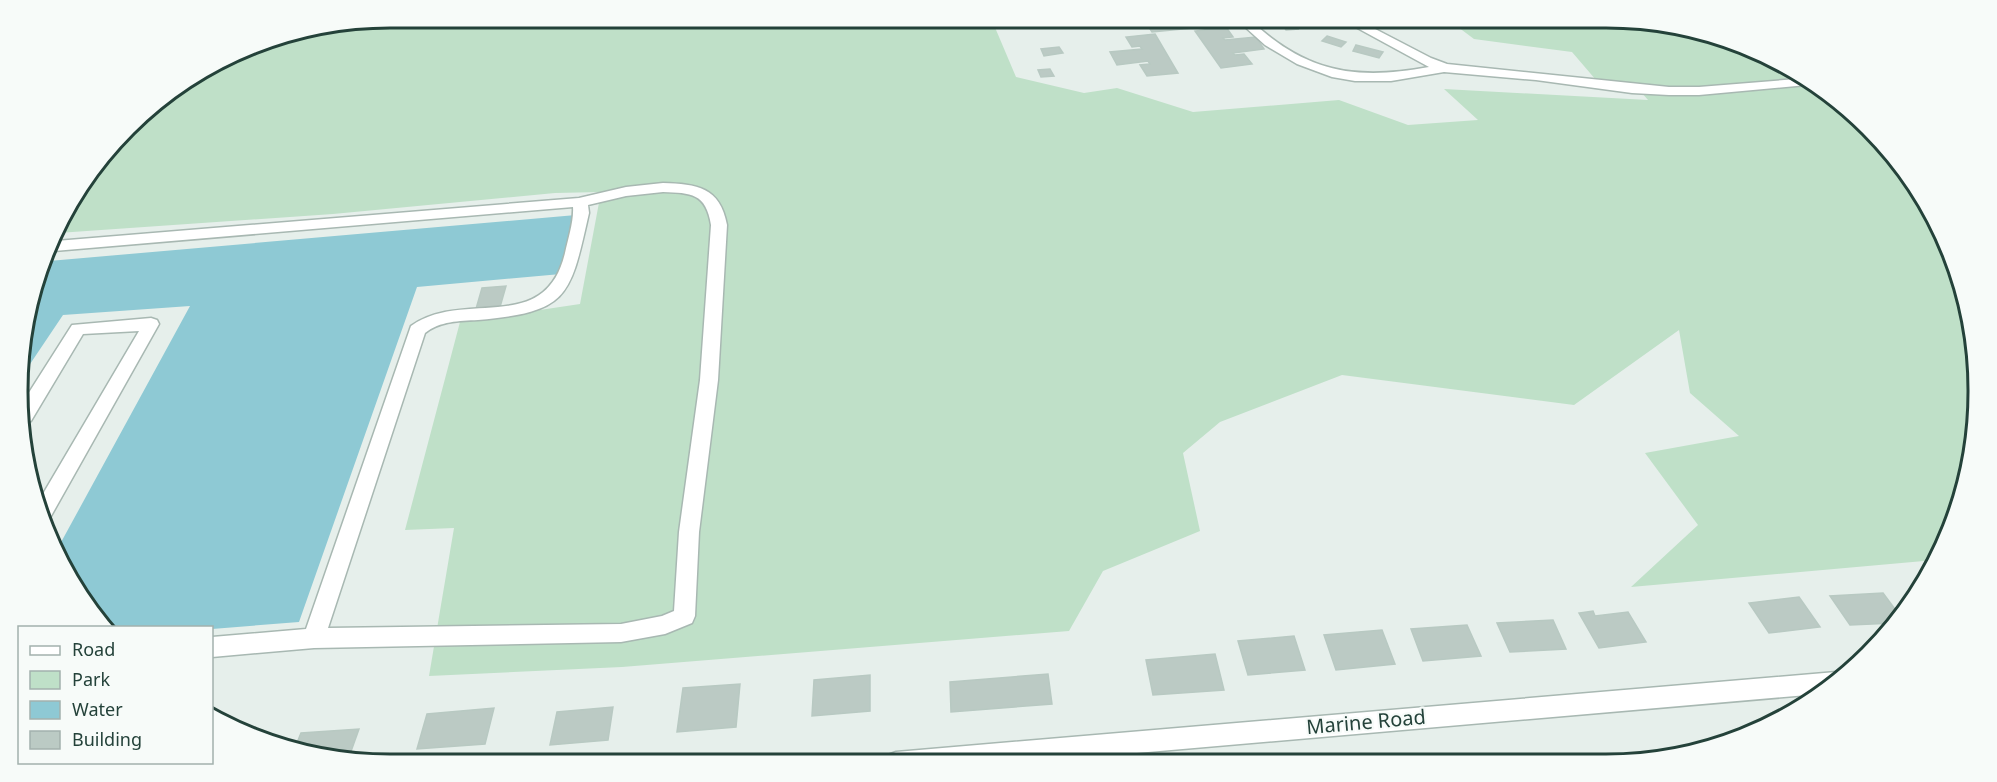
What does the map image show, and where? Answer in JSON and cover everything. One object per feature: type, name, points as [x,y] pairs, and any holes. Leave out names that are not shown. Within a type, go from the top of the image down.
[{"type":"street","points":[[1253,28],[1279,51],[1309,64],[1335,73],[1374,78],[1445,68],[1669,91],[1699,91],[1796,83]]},
{"type":"street","points":[[1363,28],[1415,56],[1445,68]]},
{"type":"street","points":[[59,246],[580,202],[596,197],[670,187],[692,189],[707,197],[716,207],[719,225],[709,380],[689,532],[684,616],[665,625],[621,633],[314,639],[213,647]]},
{"type":"street","points":[[314,639],[417,330],[427,321],[442,317],[506,312],[540,303],[557,292],[566,277],[581,213],[580,202]]},
{"type":"street","points":[[29,408],[78,329],[151,324],[47,505]]},
{"type":"street","name":"Marine Road","points":[[1000,754],[1820,683]]},
{"type":"green space","points":[[995,28],[1016,77],[1084,93],[1117,88],[1193,112],[1339,100],[1408,125],[1478,120],[1444,89],[1648,100],[1635,85],[1596,80],[1572,52],[1474,39],[1459,28],[1606,28],[1677,35],[1745,56],[1787,77],[1827,103],[1845,118],[1894,170],[1920,210],[1941,252],[1962,320],[1968,367],[1968,415],[1962,462],[1941,530],[1926,561],[1631,587],[1698,525],[1645,453],[1739,436],[1690,393],[1679,330],[1574,405],[1342,375],[1220,422],[1183,453],[1200,531],[1103,571],[1069,631],[622,667],[429,676],[454,528],[405,530],[460,322],[580,304],[601,192],[555,193],[333,214],[65,232],[103,170],[152,118],[170,103],[210,77],[252,56],[320,35],[367,29]]},
{"type":"water","points":[[576,215],[561,274],[417,287],[299,622],[213,629],[213,626],[115,626],[103,612],[77,572],[61,541],[190,306],[63,315],[29,365],[35,320],[53,261]]},
{"type":"building","points":[[1149,28],[1194,28],[1152,32]]},
{"type":"building","points":[[1227,28],[1233,37],[1223,38],[1225,40],[1256,37],[1264,49],[1233,53],[1235,55],[1244,54],[1252,64],[1221,68],[1195,31]]},
{"type":"building","points":[[1155,34],[1178,73],[1147,76],[1140,65],[1150,64],[1148,61],[1117,65],[1110,52],[1142,49],[1140,46],[1132,47],[1126,37]]},
{"type":"building","points":[[1327,36],[1346,42],[1341,47],[1322,41]]},
{"type":"building","points":[[1356,45],[1383,52],[1379,58],[1353,51]]},
{"type":"building","points":[[1059,47],[1063,53],[1044,56],[1041,49]]},
{"type":"building","points":[[1050,69],[1054,76],[1041,77],[1038,70]]},
{"type":"building","points":[[506,286],[500,307],[476,309],[482,288]]},
{"type":"building","points":[[1883,593],[1895,610],[1884,623],[1850,625],[1830,596]]},
{"type":"building","points":[[1799,597],[1820,627],[1769,633],[1749,603]]},
{"type":"building","points":[[1593,611],[1595,616],[1628,612],[1646,642],[1599,648],[1579,613]]},
{"type":"building","points":[[1553,620],[1566,649],[1510,652],[1497,623]]},
{"type":"building","points":[[1467,625],[1481,656],[1423,661],[1411,629]]},
{"type":"building","points":[[1382,630],[1395,664],[1336,670],[1324,635]]},
{"type":"building","points":[[1294,636],[1305,670],[1248,675],[1238,641]]},
{"type":"building","points":[[1215,654],[1224,690],[1153,695],[1146,660]]},
{"type":"building","points":[[1048,674],[1052,704],[951,712],[950,682]]},
{"type":"building","points":[[870,675],[870,711],[812,716],[814,680]]},
{"type":"building","points":[[740,684],[736,727],[677,732],[683,688]]},
{"type":"building","points":[[613,707],[608,740],[550,745],[557,712]]},
{"type":"building","points":[[494,708],[485,744],[417,749],[427,714]]},
{"type":"building","points":[[359,729],[351,751],[298,741],[301,733]]}]
